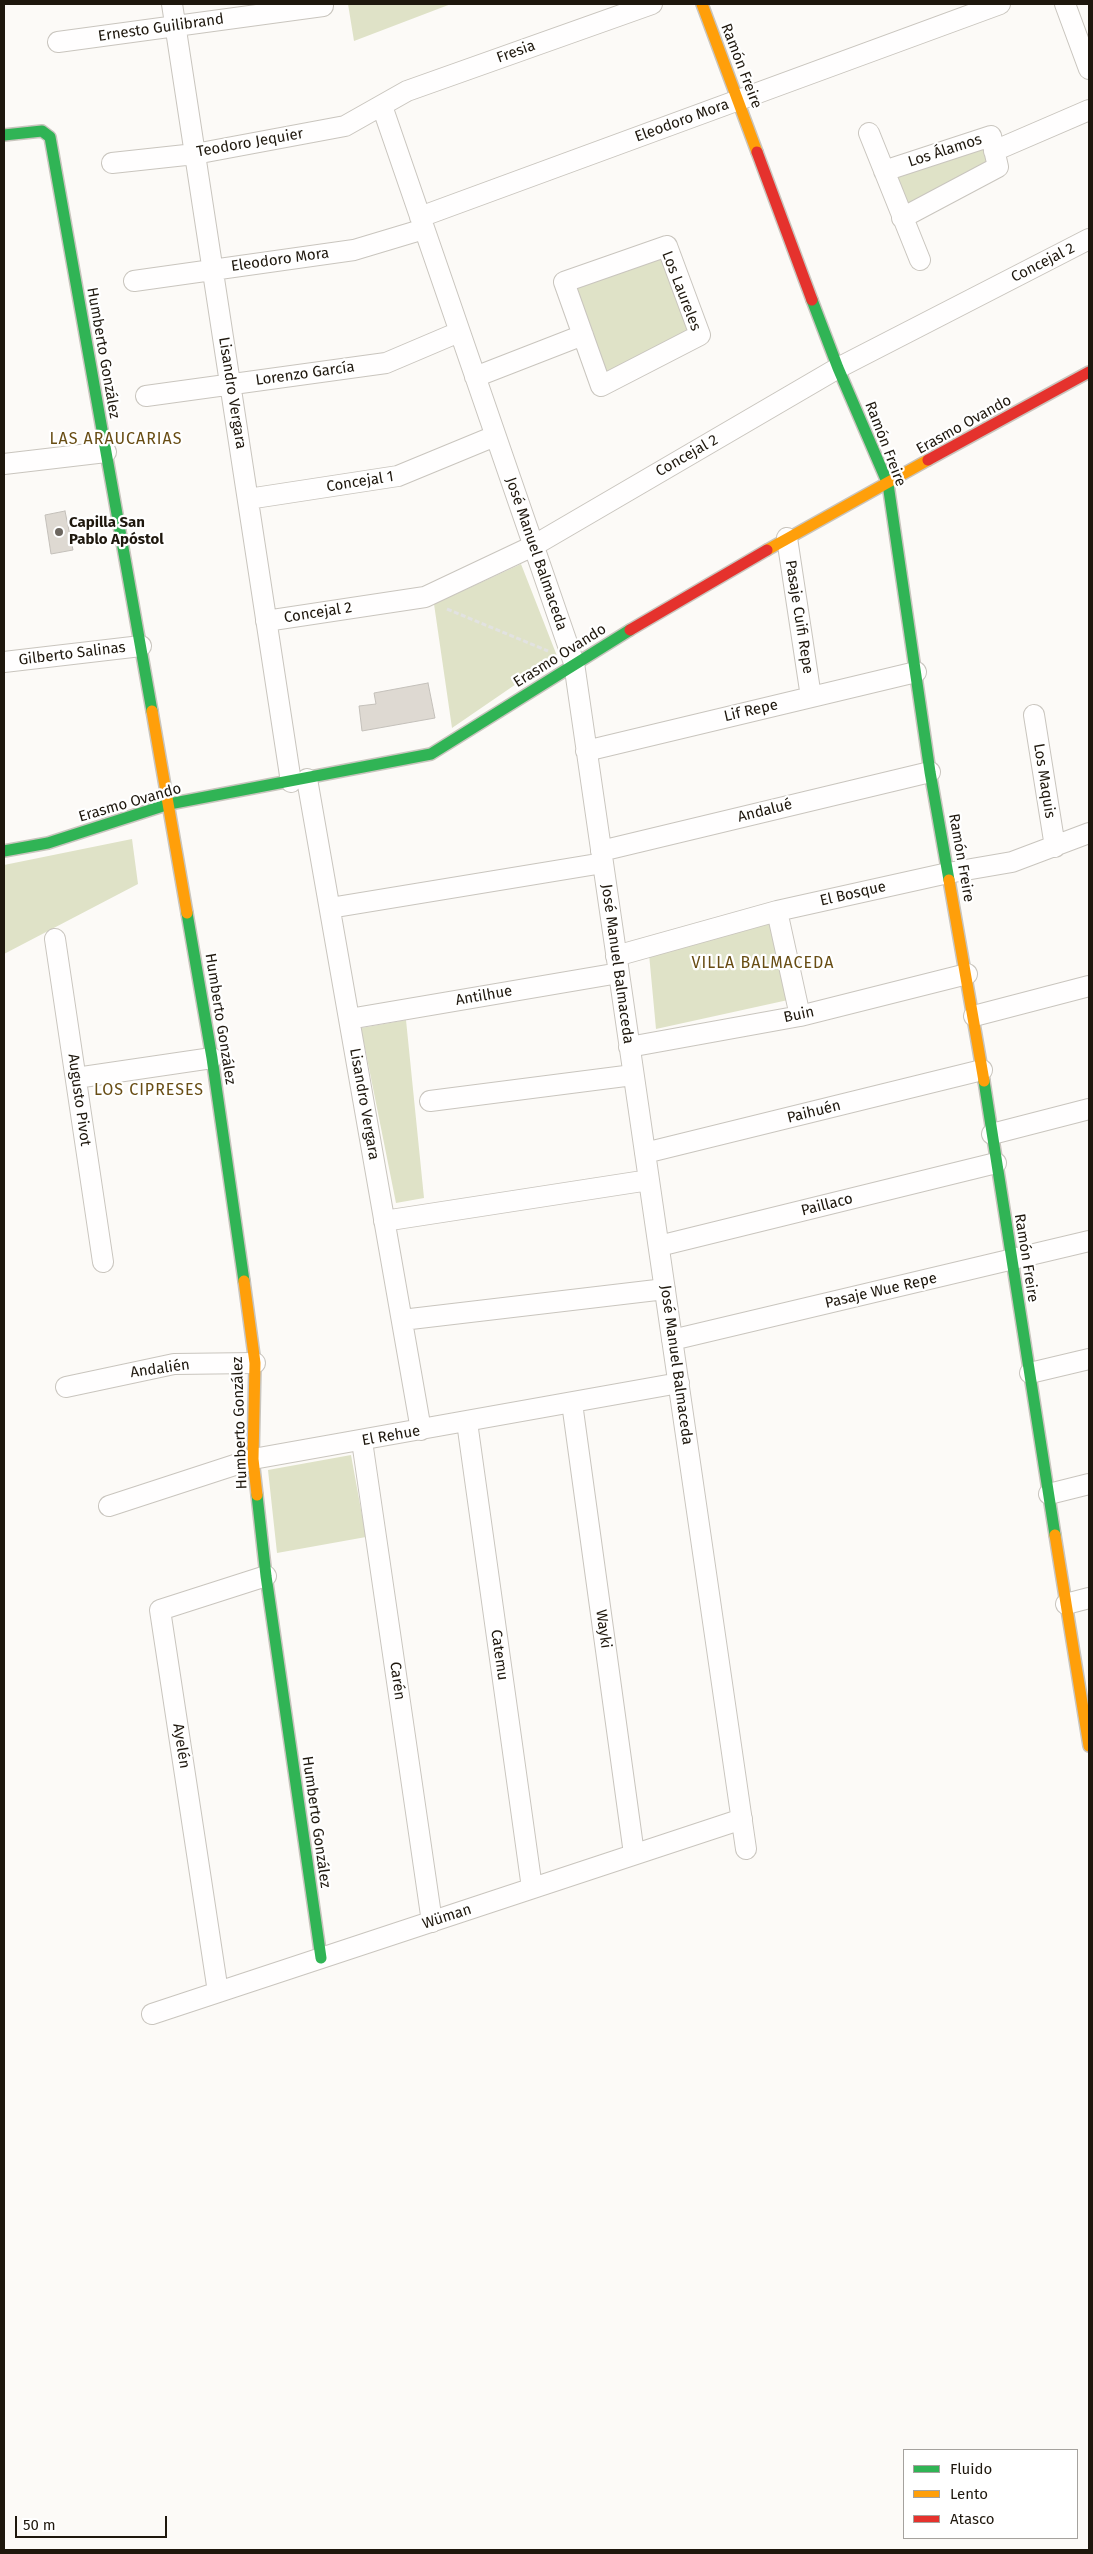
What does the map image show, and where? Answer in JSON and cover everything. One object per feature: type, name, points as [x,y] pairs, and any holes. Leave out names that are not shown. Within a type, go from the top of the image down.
[{"type":"street","name":"Lisandro Vergara","points":[[172,4],[266,621],[299,780],[330,908],[421,1430]]},
{"type":"street","name":"Fresia","points":[[382,106],[407,91],[652,4]]},
{"type":"street","name":"Ramón Freire","points":[[702,4],[838,368],[888,484],[930,772],[974,1016],[1066,1604],[1087,1714],[1089,1746]]},
{"type":"street","name":"Eleodoro Mora","points":[[134,281],[354,250],[738,100],[1000,4]]},
{"type":"street","points":[[1065,4],[1089,69]]},
{"type":"street","name":"Ernesto Guilibrand","points":[[58,42],[323,6]]},
{"type":"street","name":"Teodoro Jequier","points":[[112,163],[195,154],[345,126],[382,106]]},
{"type":"street","name":"José Manuel Balmaceda","points":[[382,106],[574,664],[746,1849]]},
{"type":"street","name":"Los Álamos","points":[[994,151],[1089,110]]},
{"type":"street","name":"Humberto González","points":[[4,135],[42,131],[50,137],[169,804],[212,1058],[255,1364],[253,1459],[266,1576],[321,1958]]},
{"type":"street","points":[[868,134],[920,260]]},
{"type":"street","name":"Los Álamos","points":[[884,171],[991,136],[998,167],[902,218]]},
{"type":"street","name":"Concejal 2","points":[[266,621],[425,597],[533,546],[838,368],[1089,239]]},
{"type":"street","name":"Los Laureles","points":[[667,246],[700,335],[601,386],[583,335],[564,282],[667,246]]},
{"type":"street","name":"Lorenzo García","points":[[146,396],[386,363],[459,332]]},
{"type":"street","points":[[475,377],[583,335]]},
{"type":"street","name":"Erasmo Ovando","points":[[4,851],[48,843],[169,804],[430,754],[574,664],[787,538],[1089,372]]},
{"type":"street","name":"Concejal 1","points":[[248,499],[398,476],[495,436]]},
{"type":"street","points":[[4,464],[106,452]]},
{"type":"street","name":"Pasaje Cuifi Repe","points":[[787,538],[811,696]]},
{"type":"street","name":"Gilberto Salinas","points":[[4,662],[141,646]]},
{"type":"street","name":"Lif Repe","points":[[586,750],[916,672]]},
{"type":"street","name":"Los Maquis","points":[[1034,715],[1055,847]]},
{"type":"street","name":"Andalué","points":[[330,908],[602,857],[930,772]]},
{"type":"street","name":"El Bosque","points":[[617,964],[777,911],[948,873],[1012,862],[1089,833]]},
{"type":"street","points":[[777,911],[800,1016]]},
{"type":"street","name":"Augusto Pivot","points":[[55,939],[103,1262]]},
{"type":"street","name":"Antilhue","points":[[349,1019],[617,964]]},
{"type":"street","name":"Buin","points":[[630,1047],[800,1016],[967,974]]},
{"type":"street","points":[[974,1016],[1089,986]]},
{"type":"street","points":[[76,1078],[212,1058]]},
{"type":"street","name":"Paihuén","points":[[645,1153],[982,1070]]},
{"type":"street","points":[[430,1101],[633,1074]]},
{"type":"street","points":[[992,1134],[1089,1109]]},
{"type":"street","name":"Paillaco","points":[[659,1246],[996,1163]]},
{"type":"street","points":[[384,1221],[649,1180]]},
{"type":"street","name":"Pasaje Wue Repe","points":[[672,1340],[1089,1241]]},
{"type":"street","points":[[402,1320],[665,1289]]},
{"type":"street","points":[[1030,1373],[1089,1359]]},
{"type":"street","name":"Andalién","points":[[66,1387],[174,1364],[255,1364]]},
{"type":"street","name":"El Rehue","points":[[109,1506],[253,1459],[679,1383]]},
{"type":"street","name":"Wayki","points":[[572,1402],[634,1854]]},
{"type":"street","name":"Catemu","points":[[467,1422],[532,1888]]},
{"type":"street","name":"Carén","points":[[362,1441],[432,1922]]},
{"type":"street","points":[[1049,1494],[1089,1484]]},
{"type":"street","name":"Ayelén","points":[[218,1992],[160,1610],[266,1576]]},
{"type":"street","points":[[1066,1604],[1089,1598]]},
{"type":"street","name":"Wüman","points":[[152,2014],[742,1819]]},
{"type":"path","points":[[443,608],[549,652]]},
{"type":"green space","points":[[348,4],[451,4],[354,41]]},
{"type":"green space","points":[[991,137],[997,167],[903,217],[884,171]]},
{"type":"green space","points":[[666,247],[698,334],[602,385],[565,282]]},
{"type":"green space","points":[[521,564],[557,656],[452,728],[434,604]]},
{"type":"green space","points":[[132,839],[138,884],[4,954],[4,865]]},
{"type":"green space","points":[[769,921],[788,1000],[656,1029],[649,954]]},
{"type":"green space","points":[[406,1020],[424,1198],[396,1203],[361,1028]]},
{"type":"green space","points":[[351,1455],[366,1537],[277,1553],[268,1470]]},
{"type":"building","name":"Capilla San Pablo Apóstol","points":[[65,511],[73,550],[51,554],[45,515]]},
{"type":"building","points":[[428,683],[435,718],[362,731],[359,706],[376,704],[374,693]]},
{"type":"traffic: fast","points":[[4,135],[42,131],[50,137],[152,711]]},
{"type":"traffic: fast","points":[[812,300],[838,368],[888,484],[930,772],[949,880]]},
{"type":"traffic: fast","points":[[4,851],[48,843],[169,804],[431,754],[630,630]]},
{"type":"traffic: fast","points":[[187,913],[212,1058],[244,1281]]},
{"type":"traffic: fast","points":[[984,1081],[1055,1535]]},
{"type":"traffic: fast","points":[[257,1495],[266,1576],[321,1958]]},
{"type":"traffic: slow","points":[[702,4],[757,152]]},
{"type":"traffic: slow","points":[[767,550],[928,460]]},
{"type":"traffic: slow","points":[[152,711],[187,913]]},
{"type":"traffic: slow","points":[[949,880],[984,1081]]},
{"type":"traffic: slow","points":[[244,1281],[255,1363],[253,1459],[257,1495]]},
{"type":"traffic: slow","points":[[1055,1535],[1089,1746]]},
{"type":"traffic: jam","points":[[757,152],[812,300]]},
{"type":"traffic: jam","points":[[928,460],[1089,372]]},
{"type":"traffic: jam","points":[[630,630],[767,550]]},
{"type":"place","name":"Capilla San Pablo Apóstol","points":[[59,532]]},
{"type":"district","name":"LAS ARAUCARIAS","points":[[116,440]]},
{"type":"district","name":"VILLA BALMACEDA","points":[[763,964]]},
{"type":"district","name":"LOS CIPRESES","points":[[149,1091]]}]
